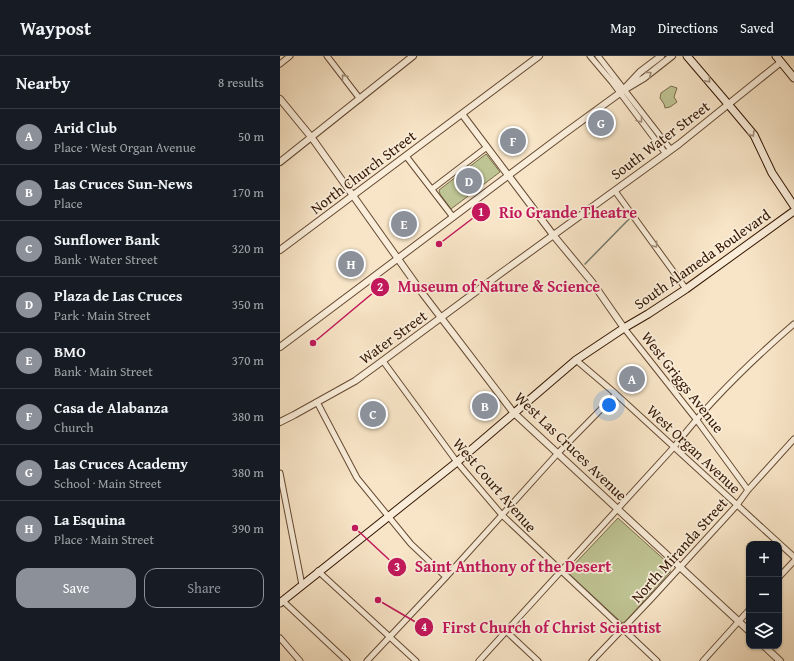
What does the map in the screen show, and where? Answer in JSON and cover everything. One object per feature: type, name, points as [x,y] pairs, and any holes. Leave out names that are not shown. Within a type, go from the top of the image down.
[{"type":"main road","points":[[687,56],[754,136],[772,173],[794,206]]},
{"type":"main road","points":[[779,59],[794,78]]},
{"type":"main road","name":"South Alameda Boulevard","points":[[281,602],[318,571],[457,462],[513,412],[576,360],[686,289],[794,211]]},
{"type":"street","points":[[280,64],[290,56]]},
{"type":"street","points":[[327,56],[360,99]]},
{"type":"street","points":[[280,162],[413,56]]},
{"type":"street","name":"North Church Street","points":[[280,250],[539,56]]},
{"type":"street","points":[[590,56],[622,91]]},
{"type":"street","points":[[598,56],[622,91],[668,152]]},
{"type":"street","points":[[622,91],[640,72],[661,56]]},
{"type":"street","points":[[280,347],[622,91],[644,78],[672,56]]},
{"type":"street","name":"South Water Street","points":[[554,236],[704,125],[779,59]]},
{"type":"street","name":"West Las Cruces Avenue","points":[[280,99],[312,138],[441,318],[513,412],[746,628]]},
{"type":"street","name":"West Griggs Avenue","points":[[462,114],[554,236],[592,282],[624,328],[696,419],[748,490]]},
{"type":"street","points":[[432,189],[487,147]]},
{"type":"street","points":[[406,156],[453,217]]},
{"type":"street","points":[[615,190],[686,289]]},
{"type":"street","name":"Water Street","points":[[280,422],[294,416],[355,380],[383,361],[554,236]]},
{"type":"street","points":[[479,661],[674,447],[696,419],[768,346],[794,324]]},
{"type":"street","name":"West Organ Avenue","points":[[576,360],[616,394],[794,557]]},
{"type":"street","name":"West Court Avenue","points":[[383,361],[457,462],[502,515],[657,661]]},
{"type":"street","points":[[367,661],[390,638],[558,453],[616,394]]},
{"type":"street","points":[[317,402],[357,478],[411,544],[446,577]]},
{"type":"street","name":"North Miranda Street","points":[[592,661],[680,567],[793,441]]},
{"type":"street","points":[[280,473],[302,585]]},
{"type":"street","points":[[782,574],[794,561]]},
{"type":"street","points":[[318,571],[416,661]]},
{"type":"street","points":[[281,602],[347,661]]},
{"type":"street","points":[[703,661],[746,613]]},
{"type":"street","points":[[506,631],[538,661]]},
{"type":"street","points":[[280,638],[300,661]]},
{"type":"street","points":[[767,649],[780,661]]},
{"type":"green space","points":[[671,86],[677,88],[674,97],[677,102],[670,107],[665,108],[660,98],[661,93]]},
{"type":"green space","points":[[486,154],[500,172],[451,209],[440,194],[439,190]]},
{"type":"green space","points":[[618,518],[669,564],[671,568],[670,572],[624,623],[621,622],[567,572]]},
{"type":"waterway","points":[[585,264],[629,219]]},
{"type":"place","name":"Las Cruces Academy","points":[[601,123]]},
{"type":"place","name":"Casa de Alabanza","points":[[513,141]]},
{"type":"place","name":"Plaza de Las Cruces","points":[[469,181]]},
{"type":"place","name":"BMO","points":[[404,224]]},
{"type":"place","name":"Rio Grande Theatre","points":[[439,244]]},
{"type":"place","name":"La Esquina","points":[[351,264]]},
{"type":"place","name":"Museum of Nature & Science","points":[[313,343]]},
{"type":"place","name":"Arid Club","points":[[632,379]]},
{"type":"place","name":"Las Cruces Sun-News","points":[[485,406]]},
{"type":"place","name":"Sunflower Bank","points":[[373,414]]},
{"type":"place","name":"Saint Anthony of the Desert","points":[[355,528]]},
{"type":"place","name":"First Church of Christ Scientist","points":[[378,600]]}]
